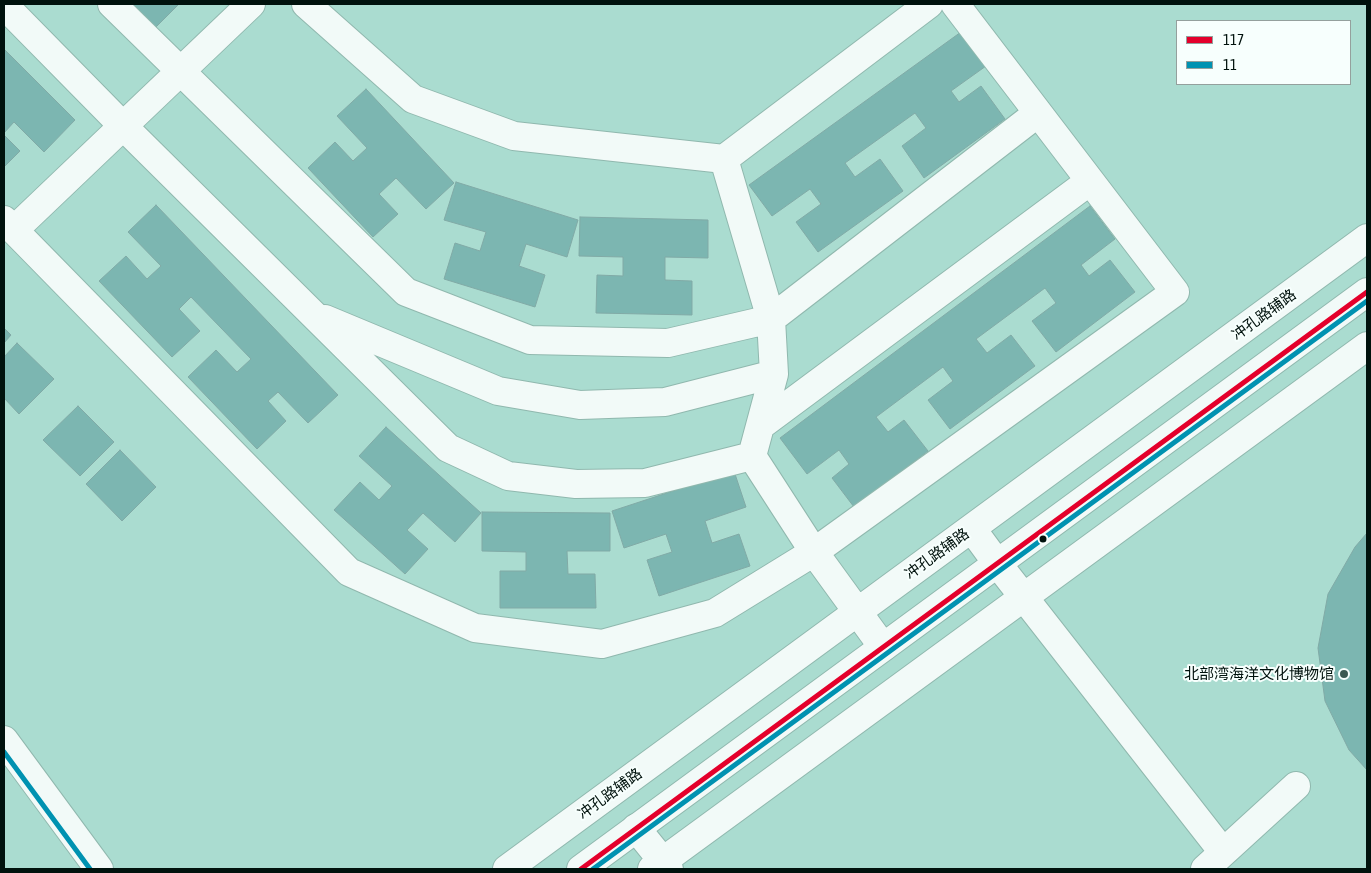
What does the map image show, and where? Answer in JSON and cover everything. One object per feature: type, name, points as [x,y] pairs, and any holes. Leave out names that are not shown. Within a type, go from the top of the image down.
[{"type":"street","points":[[112,4],[406,292],[530,340],[668,343],[771,319],[1038,113]]},
{"type":"street","points":[[251,4],[123,126],[9,225],[349,572],[475,628],[602,644],[715,613],[814,552],[1175,292],[955,4]]},
{"type":"street","points":[[306,4],[413,99],[514,136],[724,159],[929,4]]},
{"type":"street","points":[[4,5],[123,126],[448,448],[508,476],[576,484],[645,483],[752,456]]},
{"type":"street","points":[[724,159],[771,319],[774,374],[752,456],[814,552],[883,647]]},
{"type":"street","points":[[760,426],[1090,181]]},
{"type":"street","name":"冲孔路辅路","points":[[506,869],[1367,238]]},
{"type":"street","points":[[582,869],[1367,292]]},
{"type":"street","points":[[312,313],[498,391],[580,405],[666,402],[774,374]]},
{"type":"street","points":[[636,828],[661,866],[1023,597],[1367,346]]},
{"type":"street","points":[[972,529],[1214,861],[1296,786]]},
{"type":"street","points":[[4,740],[99,869]]},
{"type":"building","points":[[126,4],[179,4],[153,30]]},
{"type":"building","points":[[961,32],[986,66],[951,91],[959,102],[981,86],[1005,119],[924,178],[902,146],[926,128],[915,113],[845,163],[855,177],[880,159],[903,191],[818,252],[796,222],[821,204],[810,189],[772,216],[749,185]]},
{"type":"building","points":[[4,49],[75,120],[44,152],[14,122],[4,133]]},
{"type":"building","points":[[366,89],[454,183],[426,209],[396,178],[379,194],[398,214],[373,237],[308,168],[335,142],[353,161],[367,148],[337,116]]},
{"type":"building","points":[[4,135],[20,151],[4,167]]},
{"type":"building","points":[[456,182],[578,220],[567,257],[526,244],[519,266],[545,275],[535,307],[444,279],[455,243],[480,251],[486,232],[444,220]]},
{"type":"building","points":[[156,205],[338,395],[308,423],[278,392],[268,401],[286,421],[257,449],[188,377],[216,350],[237,372],[251,359],[191,297],[179,309],[200,331],[172,357],[99,281],[126,256],[147,279],[161,266],[128,232]]},
{"type":"building","points":[[1090,206],[1115,239],[1081,265],[1089,276],[1110,260],[1135,292],[1056,352],[1032,321],[1056,303],[1045,288],[976,339],[987,353],[1011,335],[1035,366],[950,429],[928,400],[953,381],[943,367],[876,417],[888,432],[904,420],[928,451],[854,507],[832,478],[849,464],[839,450],[807,474],[780,438]]},
{"type":"building","points":[[580,217],[708,220],[708,258],[665,257],[665,280],[692,281],[692,315],[596,313],[597,275],[623,276],[623,257],[579,256]]},
{"type":"building","points":[[4,328],[11,335],[4,343]]},
{"type":"building","points":[[17,343],[54,379],[19,414],[4,398],[4,357]]},
{"type":"building","points":[[78,406],[114,442],[80,476],[43,440]]},
{"type":"building","points":[[386,427],[481,513],[455,542],[423,513],[407,530],[428,549],[405,574],[334,510],[360,482],[379,500],[392,486],[359,456]]},
{"type":"building","points":[[120,450],[156,487],[122,521],[86,484]]},
{"type":"building","points":[[734,471],[746,507],[705,521],[712,543],[739,534],[750,566],[659,596],[647,560],[672,552],[666,534],[624,548],[612,511]]},
{"type":"building","points":[[482,512],[610,513],[610,551],[567,551],[568,574],[595,574],[596,608],[500,608],[500,571],[526,571],[526,552],[482,551]]},
{"type":"building","name":"北部湾海洋文化博物馆","points":[[1367,533],[1367,770],[1349,750],[1325,701],[1318,648],[1328,594],[1355,547]]},
{"type":"transit line","name":"117","points":[[581,869],[1367,292]]},
{"type":"transit line","name":"11","points":[[593,869],[1367,301]]},
{"type":"transit line","name":"11","points":[[4,752],[90,869]]},
{"type":"place","name":"北部湾海洋文化博物馆","points":[[1344,674]]}]
